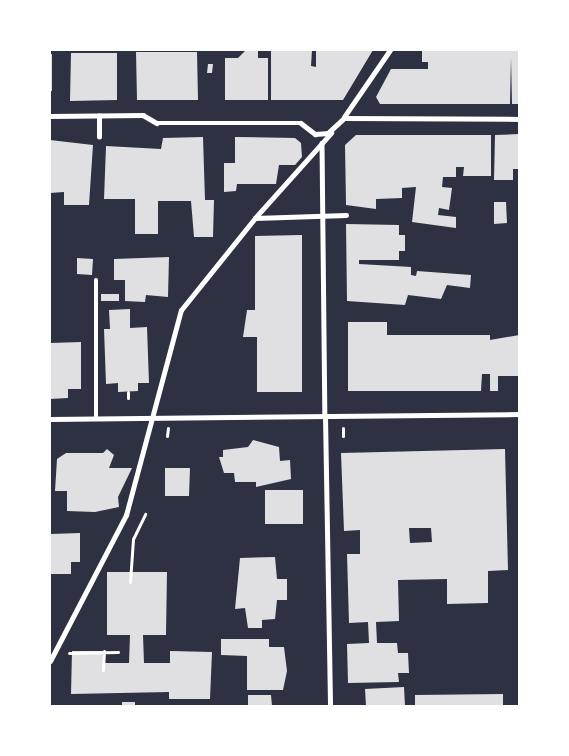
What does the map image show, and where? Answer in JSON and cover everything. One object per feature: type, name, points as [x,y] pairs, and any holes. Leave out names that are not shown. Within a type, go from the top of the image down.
[{"type":"street","points":[[50,660],[126,515],[156,418],[181,310],[255,218],[344,118],[390,50]]},
{"type":"street","points":[[50,116],[143,115],[157,124],[301,123],[315,134],[328,133],[344,118],[519,119]]},
{"type":"street","points":[[99,116],[99,137]]},
{"type":"street","points":[[322,143],[330,706]]},
{"type":"street","points":[[255,218],[346,215]]},
{"type":"street","points":[[50,418],[519,414]]},
{"type":"lane","points":[[96,280],[96,419]]},
{"type":"path","points":[[128,392],[128,398]]},
{"type":"path","points":[[130,582],[133,539],[145,514]]},
{"type":"path","points":[[103,670],[104,651]]},
{"type":"path","points":[[54,654],[118,652]]},
{"type":"building","points":[[246,50],[258,50],[258,58],[268,58],[268,100],[225,100],[225,58],[238,58]]},
{"type":"building","points":[[271,50],[312,50],[311,66],[316,67],[316,50],[373,50],[343,100],[271,100]]},
{"type":"building","points":[[422,50],[519,50],[519,104],[512,104],[511,57],[510,104],[380,104],[376,97],[391,69],[428,69],[428,62],[422,62]]},
{"type":"building","points":[[136,52],[197,52],[198,100],[137,100]]},
{"type":"building","points":[[71,53],[117,53],[117,100],[70,101]]},
{"type":"building","points":[[50,54],[52,54],[52,91],[50,91]]},
{"type":"building","points":[[208,64],[213,64],[212,73],[207,73]]},
{"type":"building","points":[[519,134],[519,169],[513,169],[513,180],[494,180],[495,135]]},
{"type":"building","points":[[356,135],[491,135],[491,176],[463,176],[464,167],[456,167],[456,177],[443,177],[442,187],[452,188],[449,210],[439,208],[438,215],[456,217],[456,228],[412,222],[416,187],[402,188],[402,198],[376,199],[376,209],[346,205],[345,145]]},
{"type":"building","points":[[203,137],[205,200],[214,200],[213,237],[194,237],[191,201],[158,201],[158,234],[135,234],[135,199],[104,199],[106,146],[161,149],[163,138]]},
{"type":"building","points":[[235,137],[295,138],[301,143],[302,157],[295,165],[279,165],[276,184],[237,184],[236,191],[224,192],[224,163],[235,163]]},
{"type":"building","points":[[50,140],[93,145],[89,205],[64,205],[64,192],[50,193]]},
{"type":"building","points":[[494,202],[506,202],[507,223],[494,224]]},
{"type":"building","points":[[346,224],[399,225],[399,235],[405,235],[405,251],[399,251],[399,260],[359,260],[359,264],[411,267],[411,275],[416,276],[417,271],[471,275],[470,288],[447,285],[441,299],[408,295],[405,305],[347,301]]},
{"type":"building","points":[[302,235],[302,392],[257,392],[257,337],[243,337],[247,310],[255,310],[255,236]]},
{"type":"building","points":[[169,257],[168,297],[146,295],[145,302],[125,301],[125,280],[114,280],[114,259]]},
{"type":"building","points":[[77,258],[93,259],[92,275],[77,274]]},
{"type":"building","points":[[101,294],[119,294],[119,301],[101,301]]},
{"type":"building","points":[[130,309],[130,328],[147,327],[149,383],[138,383],[138,391],[118,392],[118,383],[106,384],[104,329],[110,329],[109,310]]},
{"type":"building","points":[[348,322],[387,322],[387,335],[490,335],[490,340],[519,335],[519,376],[498,376],[498,391],[490,391],[490,374],[482,374],[481,391],[348,391]]},
{"type":"building","points":[[81,342],[81,389],[68,389],[68,398],[50,399],[50,343]]},
{"type":"building","points":[[253,440],[279,447],[280,461],[290,460],[291,479],[256,487],[256,482],[235,482],[234,473],[224,473],[219,457],[223,457],[223,450],[248,447]]},
{"type":"building","points":[[107,449],[114,455],[109,468],[132,468],[118,497],[119,507],[95,512],[67,511],[67,491],[55,491],[57,459],[66,453],[103,453]]},
{"type":"building","points":[[505,449],[508,570],[488,571],[488,603],[447,604],[447,579],[398,580],[399,621],[376,622],[377,643],[397,643],[398,653],[408,653],[409,673],[398,673],[399,682],[348,683],[347,644],[369,643],[368,622],[349,623],[347,554],[360,554],[360,530],[344,531],[341,453]],"holes":[[[409,528],[431,528],[432,542],[410,543]]]},
{"type":"building","points":[[165,468],[190,468],[189,496],[165,496]]},
{"type":"building","points":[[265,490],[303,490],[303,524],[265,524]]},
{"type":"building","points":[[80,533],[80,562],[71,562],[71,574],[50,574],[50,534]]},
{"type":"building","points":[[275,557],[277,579],[287,579],[287,600],[277,600],[275,619],[262,620],[262,628],[248,628],[245,608],[235,609],[240,558]]},
{"type":"building","points":[[107,572],[167,572],[166,635],[143,635],[144,663],[170,663],[170,651],[212,652],[210,699],[169,699],[169,692],[71,694],[72,651],[103,651],[103,663],[129,663],[130,635],[107,635]]},
{"type":"building","points":[[221,639],[269,639],[269,647],[284,647],[287,671],[283,690],[247,690],[247,656],[221,655]]},
{"type":"building","points":[[404,687],[405,706],[366,706],[365,689]]},
{"type":"building","points":[[503,694],[503,706],[415,706],[415,695]]},
{"type":"building","points":[[248,695],[271,695],[272,706],[248,706]]},
{"type":"building","points":[[122,702],[135,702],[135,706],[122,706]]}]
